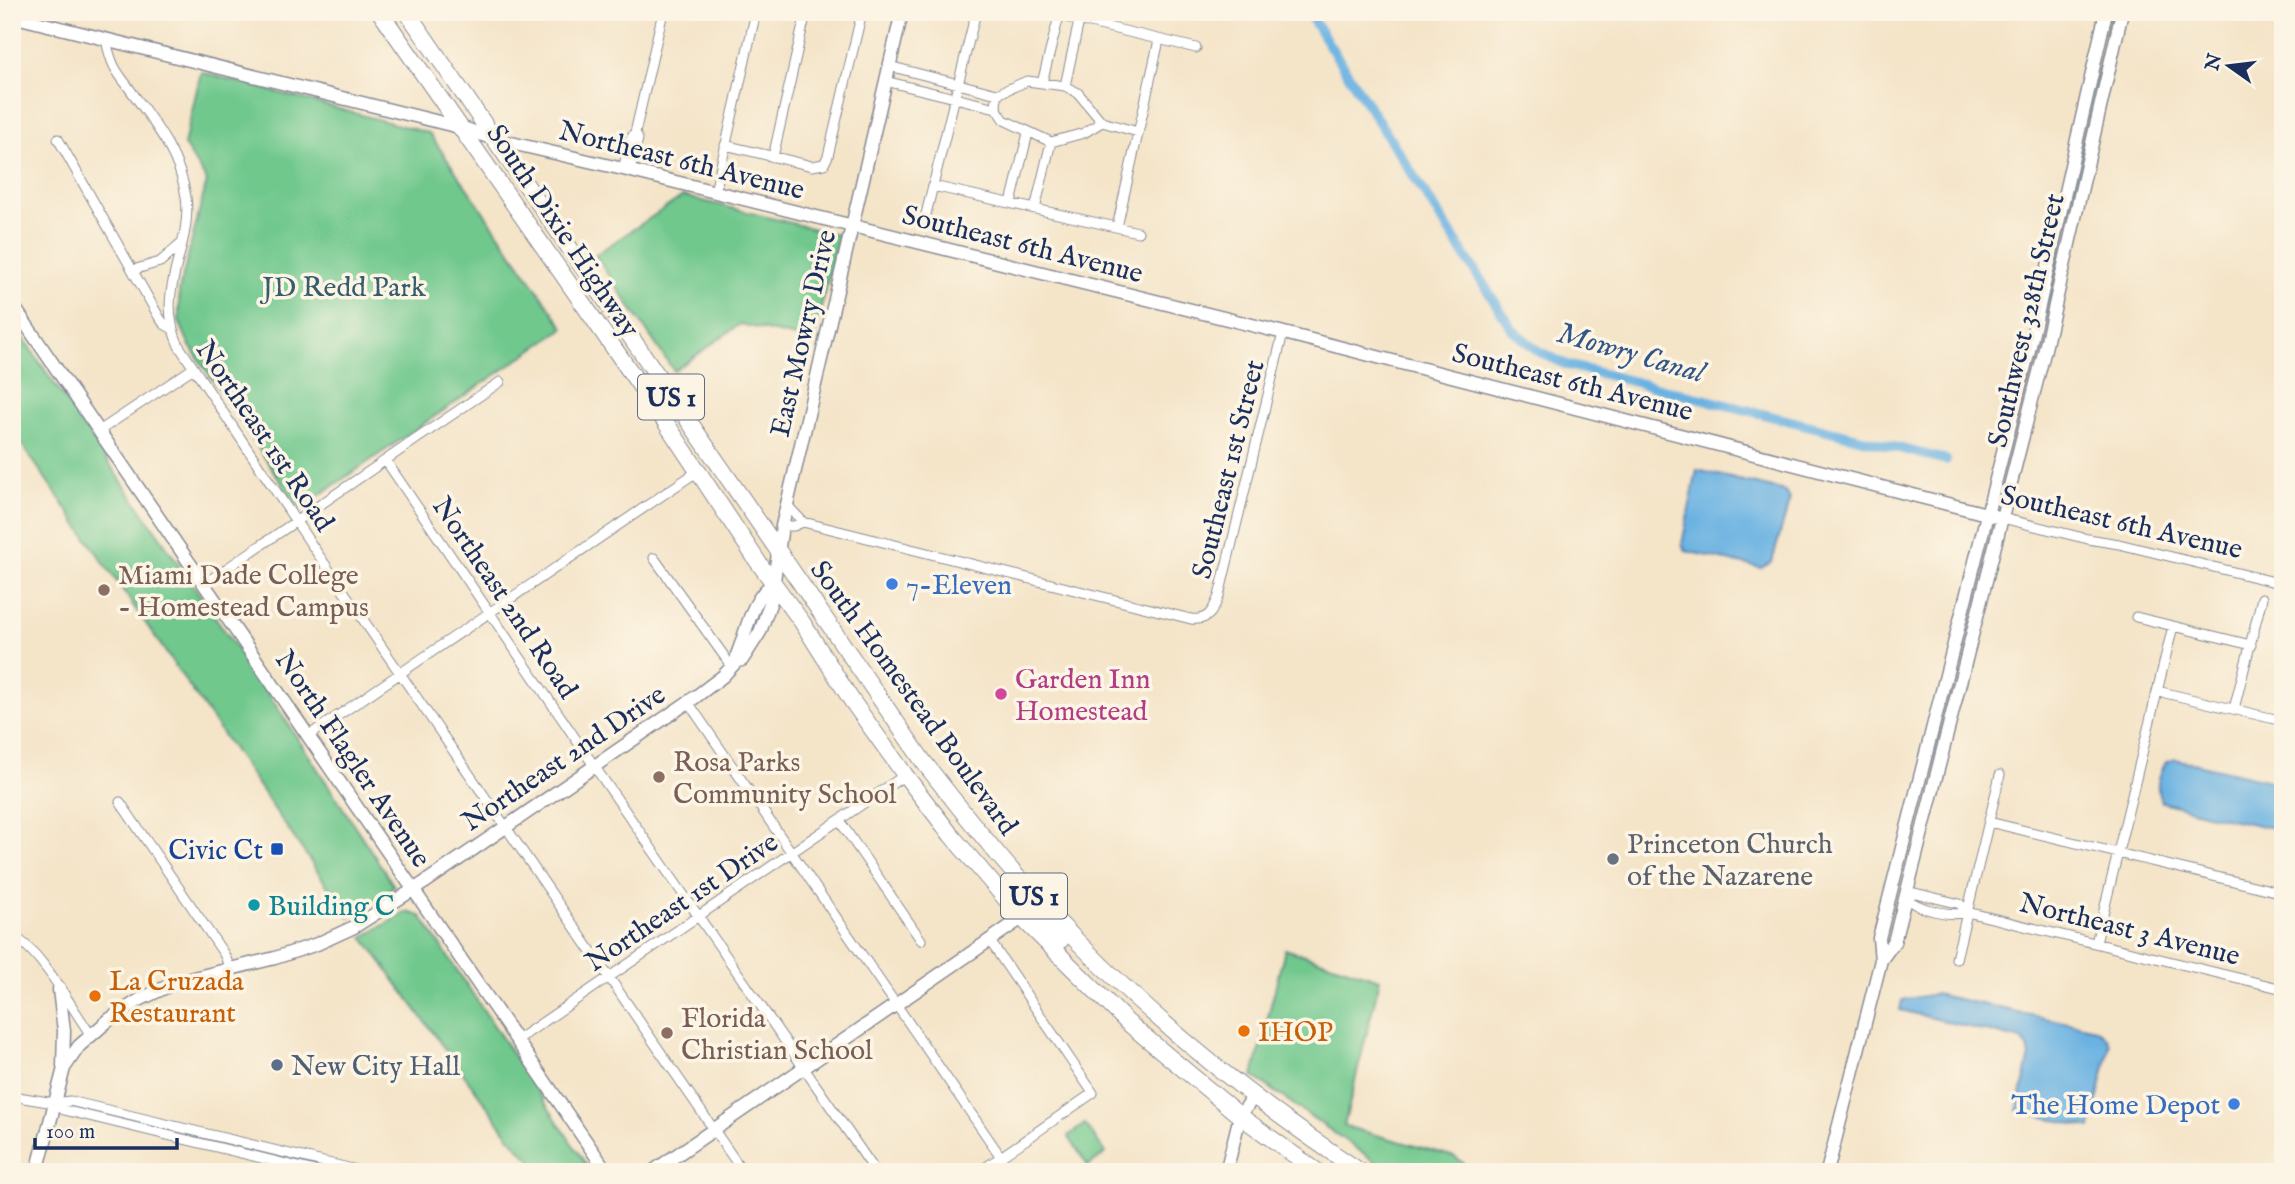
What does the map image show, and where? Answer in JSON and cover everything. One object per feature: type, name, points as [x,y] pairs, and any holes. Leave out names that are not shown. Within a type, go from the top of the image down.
[{"type":"highway","name":"South Dixie Highway","points":[[380,12],[416,66],[463,128],[774,583]]},
{"type":"highway","name":"South Dixie Highway","points":[[407,12],[778,552]]},
{"type":"highway","name":"South Homestead Boulevard","points":[[778,552],[923,761],[1034,896],[1115,979],[1170,1029],[1293,1126],[1361,1172]]},
{"type":"highway","name":"South Homestead Boulevard","points":[[774,583],[905,775],[1022,918],[1127,1022],[1240,1116],[1318,1172]]},
{"type":"highway","points":[[945,827],[967,834],[1018,893],[1026,897],[1034,896]]},
{"type":"highway","points":[[1022,918],[1034,917],[1042,921],[1094,972],[1115,979]]},
{"type":"street","points":[[627,170],[631,138],[635,133],[663,12]]},
{"type":"street","points":[[715,192],[756,12]]},
{"type":"street","points":[[773,157],[806,12]]},
{"type":"street","points":[[725,145],[821,166],[825,162],[862,12]]},
{"type":"street","name":"East Mowry Drive","points":[[774,583],[782,526],[902,12]]},
{"type":"street","points":[[926,214],[976,12]]},
{"type":"street","points":[[1044,12],[1196,48]]},
{"type":"street","name":"Southwest 328th Street","points":[[1827,1172],[1881,960],[1879,939],[2029,350],[2106,12]]},
{"type":"street","name":"Southwest 328th Street","points":[[1881,960],[1894,942],[2045,349],[2122,12]]},
{"type":"street","name":"Northeast 6th Avenue","points":[[12,16],[463,128],[494,139],[851,226]]},
{"type":"street","points":[[1042,83],[1059,16]]},
{"type":"street","points":[[1065,86],[1079,21]]},
{"type":"street","points":[[106,40],[113,65],[166,141],[178,164],[186,200],[186,219],[170,294],[173,329]]},
{"type":"street","points":[[1117,227],[1159,40]]},
{"type":"street","points":[[889,66],[996,94],[1027,81],[1065,86],[1078,93],[1102,122],[1138,132]]},
{"type":"street","points":[[886,81],[996,108]]},
{"type":"street","points":[[996,94],[996,108],[1004,120],[1051,142],[1084,133],[1102,122]]},
{"type":"street","points":[[1011,203],[1028,132]]},
{"type":"street","name":"Northeast 1st Road","points":[[58,139],[164,324],[173,329],[192,369],[743,1172]]},
{"type":"street","points":[[1035,209],[1051,142]]},
{"type":"street","points":[[933,186],[1138,232]]},
{"type":"street","name":"Southeast 6th Avenue","points":[[851,226],[1283,333],[1987,515],[2283,584]]},
{"type":"street","points":[[133,270],[160,262],[181,243]]},
{"type":"street","name":"North Flagler Avenue","points":[[12,304],[607,1172]]},
{"type":"street","name":"Southeast 1st Street","points":[[803,522],[1191,619],[1202,619],[1211,614],[1219,596],[1283,333]]},
{"type":"street","points":[[99,431],[192,369]]},
{"type":"street","points":[[204,584],[500,382]]},
{"type":"street","name":"Northeast 2nd Road","points":[[386,461],[876,1172]]},
{"type":"street","points":[[308,736],[698,471]]},
{"type":"street","points":[[782,526],[794,526],[803,522],[787,505]]},
{"type":"street","points":[[654,558],[722,653],[734,664],[756,603],[764,590],[774,583]]},
{"type":"street","points":[[2234,709],[2262,598]]},
{"type":"street","points":[[2136,617],[2250,645]]},
{"type":"street","points":[[2096,943],[2174,626]]},
{"type":"street","name":"Northeast 2nd Drive","points":[[62,1073],[74,1052],[91,1035],[124,1010],[156,992],[189,978],[275,958],[338,935],[413,889],[688,702],[734,664]]},
{"type":"street","points":[[2158,691],[2283,721]]},
{"type":"street","points":[[688,702],[1001,1157]]},
{"type":"street","name":"Northeast 1st Drive","points":[[517,1040],[905,775]]},
{"type":"street","points":[[1956,960],[2000,775]]},
{"type":"street","points":[[120,802],[224,954],[230,968]]},
{"type":"street","points":[[839,820],[921,940]]},
{"type":"street","points":[[1989,822],[2283,893]]},
{"type":"street","name":"Northeast 3 Avenue","points":[[1967,912],[1960,904],[1915,893],[1905,897],[1912,904],[1945,913],[1957,915],[1967,912],[2283,989]]},
{"type":"street","points":[[1945,913],[1948,901]]},
{"type":"street","points":[[652,1172],[1022,918]]},
{"type":"street","points":[[12,936],[23,942],[38,958],[91,1035]]},
{"type":"street","points":[[979,1172],[1093,1093],[990,941]]},
{"type":"street","points":[[37,1172],[62,1073],[64,1041],[59,989]]},
{"type":"street","points":[[12,1096],[54,1103],[70,1101],[335,1168],[365,1172]]},
{"type":"street","points":[[1226,1172],[1240,1116],[1254,1096]]},
{"type":"street","points":[[54,1103],[64,1111],[320,1172]]},
{"type":"green space","points":[[2111,12],[2116,12],[2042,336],[2039,335],[2040,325]]},
{"type":"green space","name":"JD Redd Park","points":[[201,72],[429,133],[564,328],[299,509],[190,346],[179,321],[179,291],[207,181],[184,145]]},
{"type":"green space","points":[[683,196],[839,235],[813,341],[740,324],[674,371],[595,255]]},
{"type":"green space","points":[[12,322],[275,704],[394,886],[349,917],[12,430]]},
{"type":"green space","points":[[1948,688],[1951,689],[1950,701],[1926,794],[1923,794],[1924,783]]},
{"type":"green space","points":[[407,912],[421,916],[591,1172],[543,1172],[515,1144],[363,937]]},
{"type":"green space","points":[[1285,949],[1380,979],[1344,1126],[1455,1157],[1476,1172],[1390,1172],[1253,1076]]},
{"type":"green space","points":[[1085,1124],[1106,1153],[1088,1166],[1068,1136]]},
{"type":"water","points":[[1697,470],[1785,491],[1790,499],[1772,562],[1761,568],[1686,551],[1682,544]]},
{"type":"water","points":[[2175,759],[2283,784],[2283,830],[2162,802],[2158,792],[2160,777],[2166,762]]},
{"type":"water","points":[[1935,994],[2096,1029],[2104,1035],[2110,1044],[2091,1128],[2017,1111],[2030,1056],[2028,1047],[2022,1040],[1900,1010],[1902,1000]]},
{"type":"waterway","name":"Mowry Canal","points":[[1308,12],[1513,330],[1538,351],[1567,365],[1946,460]]},
{"type":"place","name":"7-Eleven","points":[[892,584]]},
{"type":"place","name":"Miami Dade College - Homestead Campus","points":[[104,590]]},
{"type":"place","name":"Garden Inn Homestead","points":[[1001,694]]},
{"type":"place","name":"Rosa Parks Community School","points":[[659,777]]},
{"type":"place","name":"Civic Ct","points":[[277,849]]},
{"type":"place","name":"Princeton Church of the Nazarene","points":[[1613,859]]},
{"type":"place","name":"Building C","points":[[254,905]]},
{"type":"place","name":"La Cruzada Restaurant","points":[[95,996]]},
{"type":"place","name":"IHOP","points":[[1244,1031]]},
{"type":"place","name":"Florida Christian School","points":[[667,1033]]},
{"type":"place","name":"New City Hall","points":[[277,1065]]},
{"type":"place","name":"The Home Depot","points":[[2234,1104]]}]
